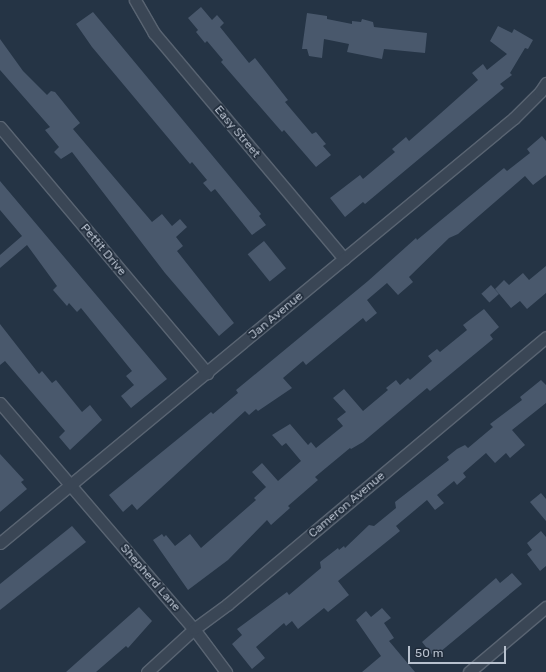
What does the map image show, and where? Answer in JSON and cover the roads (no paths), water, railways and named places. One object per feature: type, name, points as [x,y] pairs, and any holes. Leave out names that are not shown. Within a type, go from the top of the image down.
[{"type":"street","name":"Easy Street","points":[[135,0],[154,33],[344,259]]},
{"type":"street","name":"Jan Avenue","points":[[0,542],[207,373],[514,118],[540,92],[546,83]]},
{"type":"street","name":"Pettit Drive","points":[[0,127],[207,373]]},
{"type":"street","name":"Cameron Avenue","points":[[147,672],[194,629],[228,604],[546,337]]},
{"type":"street","name":"Shepherd Lane","points":[[0,403],[194,629],[226,672]]},
{"type":"street","points":[[469,672],[546,607]]}]
